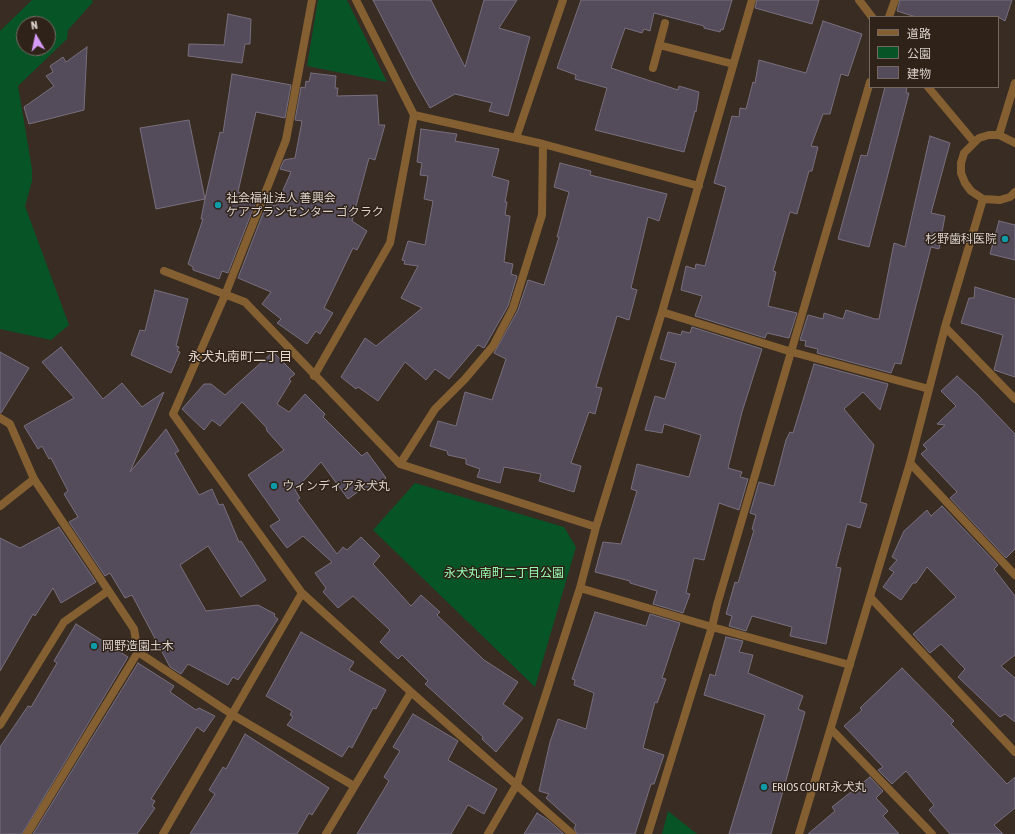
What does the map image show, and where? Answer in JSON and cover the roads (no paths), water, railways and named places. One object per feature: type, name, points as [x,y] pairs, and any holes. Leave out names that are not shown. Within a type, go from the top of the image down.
[{"type":"street","points":[[312,0],[286,140],[226,295],[173,414],[302,593],[411,692],[572,834]]},
{"type":"street","points":[[314,376],[390,243],[414,115],[356,0]]},
{"type":"street","points":[[516,138],[564,0]]},
{"type":"street","points":[[488,834],[517,784],[580,588],[596,527],[662,312],[752,0]]},
{"type":"street","points":[[859,0],[871,16]]},
{"type":"street","points":[[889,16],[894,0]]},
{"type":"street","points":[[653,68],[665,23]]},
{"type":"street","points":[[659,45],[733,64]]},
{"type":"street","points":[[998,135],[1015,83]]},
{"type":"street","points":[[648,834],[712,628],[869,85]]},
{"type":"street","points":[[929,88],[974,142]]},
{"type":"street","points":[[414,115],[543,144],[699,186]]},
{"type":"street","points":[[1015,143],[998,135],[989,135],[974,142],[964,153],[961,163],[961,173],[964,183],[971,191],[983,199],[1000,200],[1015,192]]},
{"type":"street","points":[[400,464],[435,409],[465,379],[493,346],[513,308],[542,215],[543,144]]},
{"type":"street","points":[[799,834],[910,463],[946,327],[983,199]]},
{"type":"street","points":[[164,271],[245,302],[314,376],[400,464],[596,527]]},
{"type":"street","points":[[662,312],[792,352],[929,389]]},
{"type":"street","points":[[946,327],[1015,399]]},
{"type":"street","points":[[0,418],[10,424],[34,479],[134,629],[138,652],[27,834]]},
{"type":"street","points":[[910,463],[1015,575]]},
{"type":"street","points":[[0,506],[34,479]]},
{"type":"street","points":[[580,588],[712,628],[850,665]]},
{"type":"street","points":[[0,725],[64,622],[108,590]]},
{"type":"street","points":[[163,834],[302,593]]},
{"type":"street","points":[[870,597],[1015,752]]},
{"type":"street","points":[[138,652],[233,715],[354,786]]},
{"type":"street","points":[[326,834],[411,692]]},
{"type":"street","points":[[831,728],[932,834]]},
{"type":"place","name":"社会福祉法人 善興会 ケアプランセンター ゴクラク","points":[[218,205]]},
{"type":"place","name":"杉野歯科医院","points":[[1005,239]]},
{"type":"place","name":"ウィンディア永犬丸","points":[[274,486]]},
{"type":"place","name":"岡野造園土木","points":[[94,646]]},
{"type":"place","name":"ERIOS COURT永犬丸","points":[[764,787]]},
{"type":"district","name":"永犬丸南町二丁目","points":[[240,357]]},
{"type":"park label","name":"永犬丸南町二丁目公園","points":[[504,573]]}]
